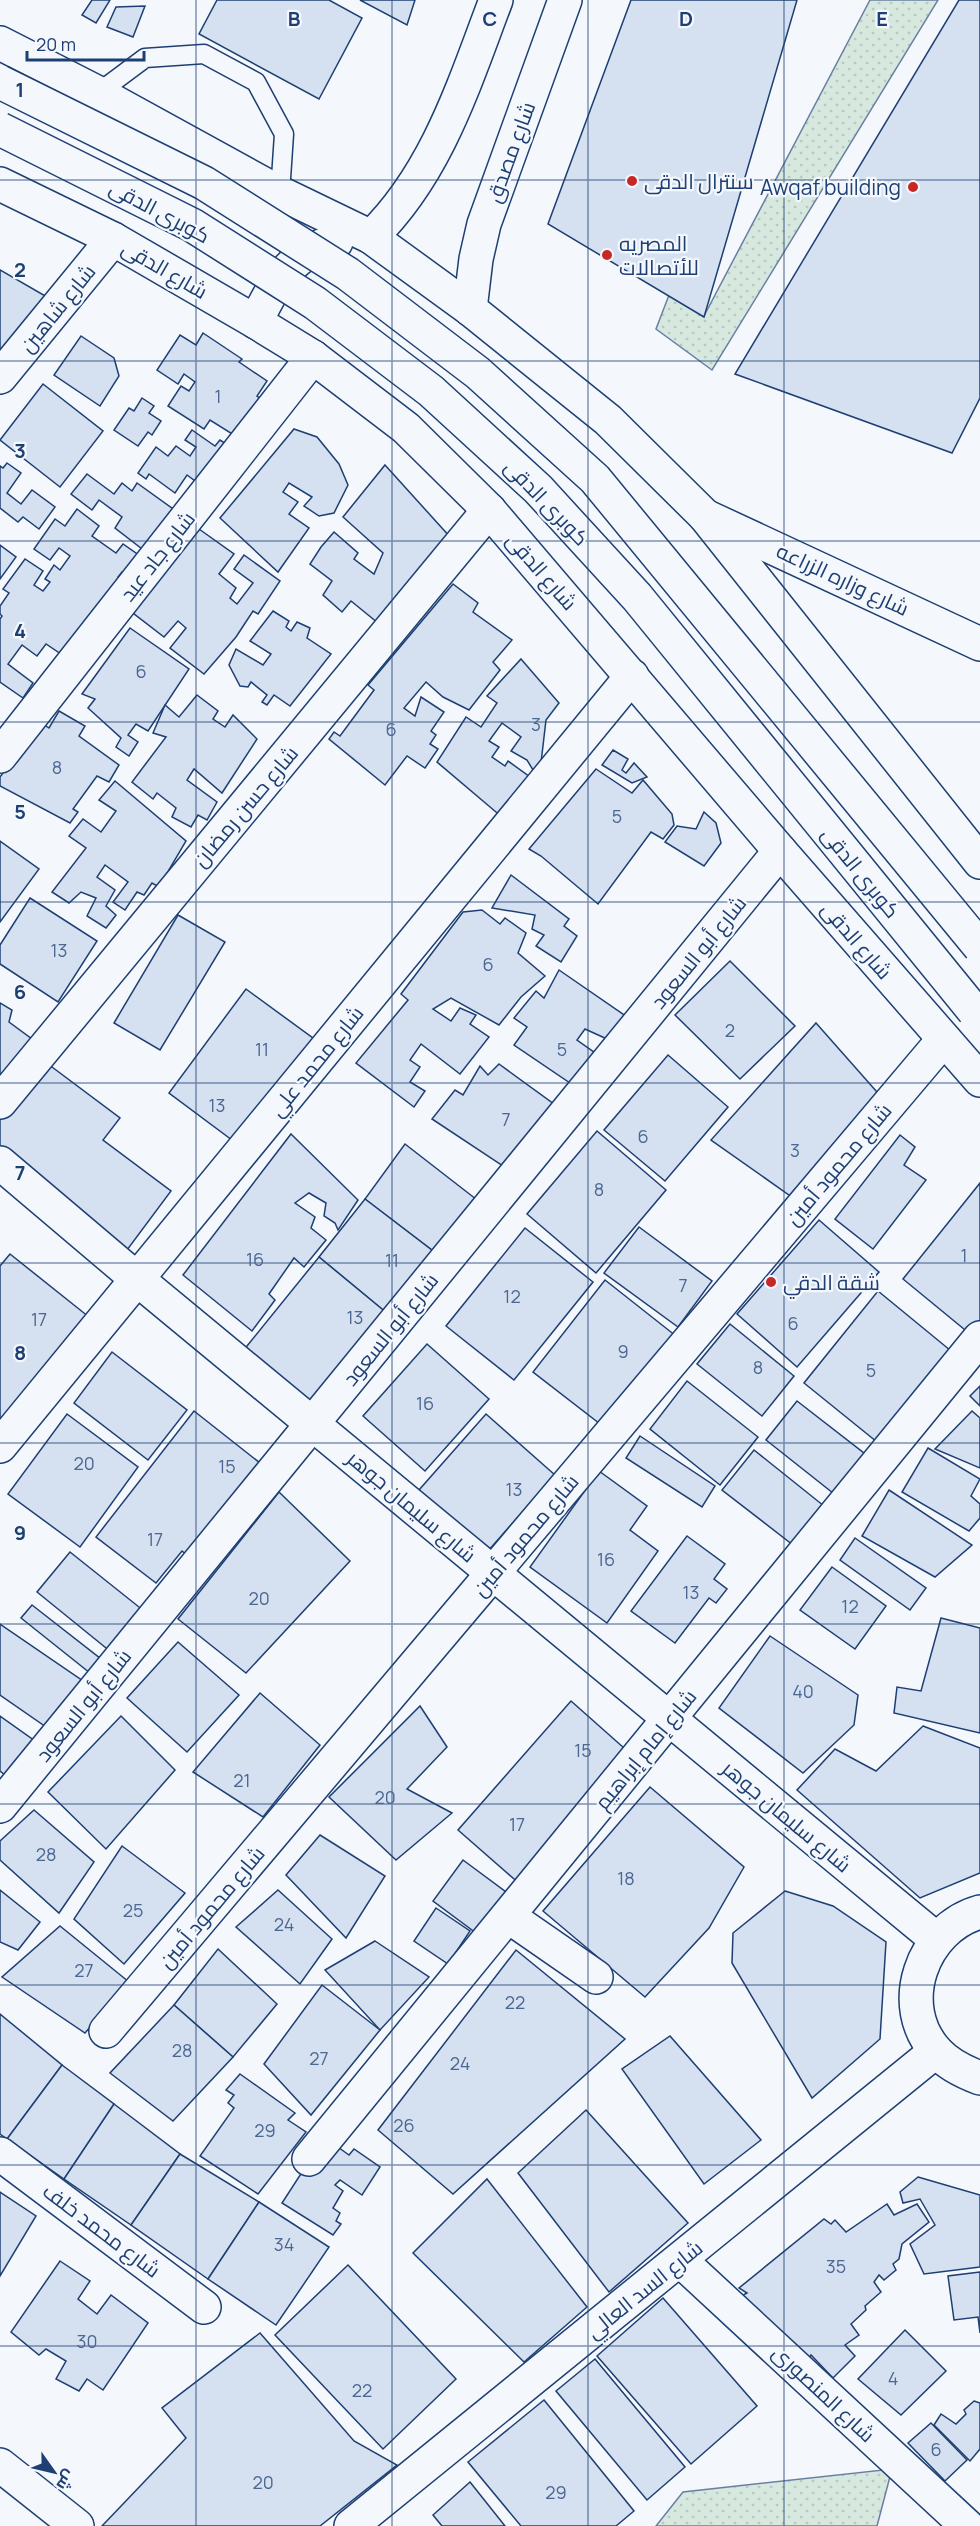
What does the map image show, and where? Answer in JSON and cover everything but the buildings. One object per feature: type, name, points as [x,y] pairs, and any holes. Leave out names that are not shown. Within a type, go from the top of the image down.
[{"type":"street","points":[[256,322],[270,290],[292,265],[319,245],[370,237],[406,197],[443,135],[496,0]]},
{"type":"street","name":"شارع مصدق","points":[[470,309],[476,259],[484,224],[565,0]]},
{"type":"street","points":[[0,43],[98,93],[280,194],[370,237],[470,309],[608,420],[705,516],[980,862]]},
{"type":"street","name":"كوبرى الدقى","points":[[0,82],[204,183],[348,274],[478,373],[595,479],[980,947]]},
{"type":"street","name":"كوبرى الدقى","points":[[0,129],[192,225],[315,303],[431,391],[538,489],[637,597],[974,1011]]},
{"type":"street","name":"شارع الدقى","points":[[0,184],[113,238],[256,322],[313,357],[406,428],[489,510],[780,851],[980,1080]]},
{"type":"street","name":"شارع شاهين","points":[[0,377],[113,238]]},
{"type":"street","name":"شارع جاد عيد","points":[[0,756],[313,357]]},
{"type":"street","name":"شارع حسن رمضان","points":[[0,1102],[489,510]]},
{"type":"street","name":"شارع وزاره الزراعه","points":[[705,516],[980,644]]},
{"type":"street","name":"شارع محمد علي","points":[[0,1446],[632,676]]},
{"type":"street","name":"شارع أبو السعود","points":[[0,1806],[780,851]]},
{"type":"street","name":"شارع محمود أمين","points":[[106,2031],[944,1039]]},
{"type":"street","name":"شارع سليمان جوهر","points":[[0,1163],[137,1279],[936,1939]]},
{"type":"street","name":"شارع إمام إبراهيم","points":[[309,2159],[980,1338]]},
{"type":"street","points":[[980,1912],[951,1925],[936,1939],[921,1966],[916,1996],[921,2025],[936,2051],[958,2070],[980,2078]]},
{"type":"street","points":[[508,1916],[596,1977]]},
{"type":"street","name":"شارع السد العالي","points":[[351,2526],[936,2051]]},
{"type":"street","name":"شارع محمد خلف","points":[[0,2154],[204,2307]]},
{"type":"street","name":"شارع المنصورى","points":[[680,2260],[967,2526]]},
{"type":"street","points":[[0,2465],[77,2526]]},
{"type":"lane","points":[[98,93],[146,58],[204,54],[256,82],[284,134],[280,194]]},
{"type":"shaded area","points":[[870,0],[938,0],[712,370],[656,329],[669,295],[704,316]]},
{"type":"shaded area","points":[[892,2469],[877,2526],[656,2526],[683,2492]]},
{"type":"place","name":"سنترال الدقى","points":[[632,181]]},
{"type":"place","name":"Awqaf building","points":[[913,187]]},
{"type":"place","name":"المصريه للأتصالات","points":[[607,255]]},
{"type":"place","name":"شقة الدقي","points":[[771,1282]]}]
